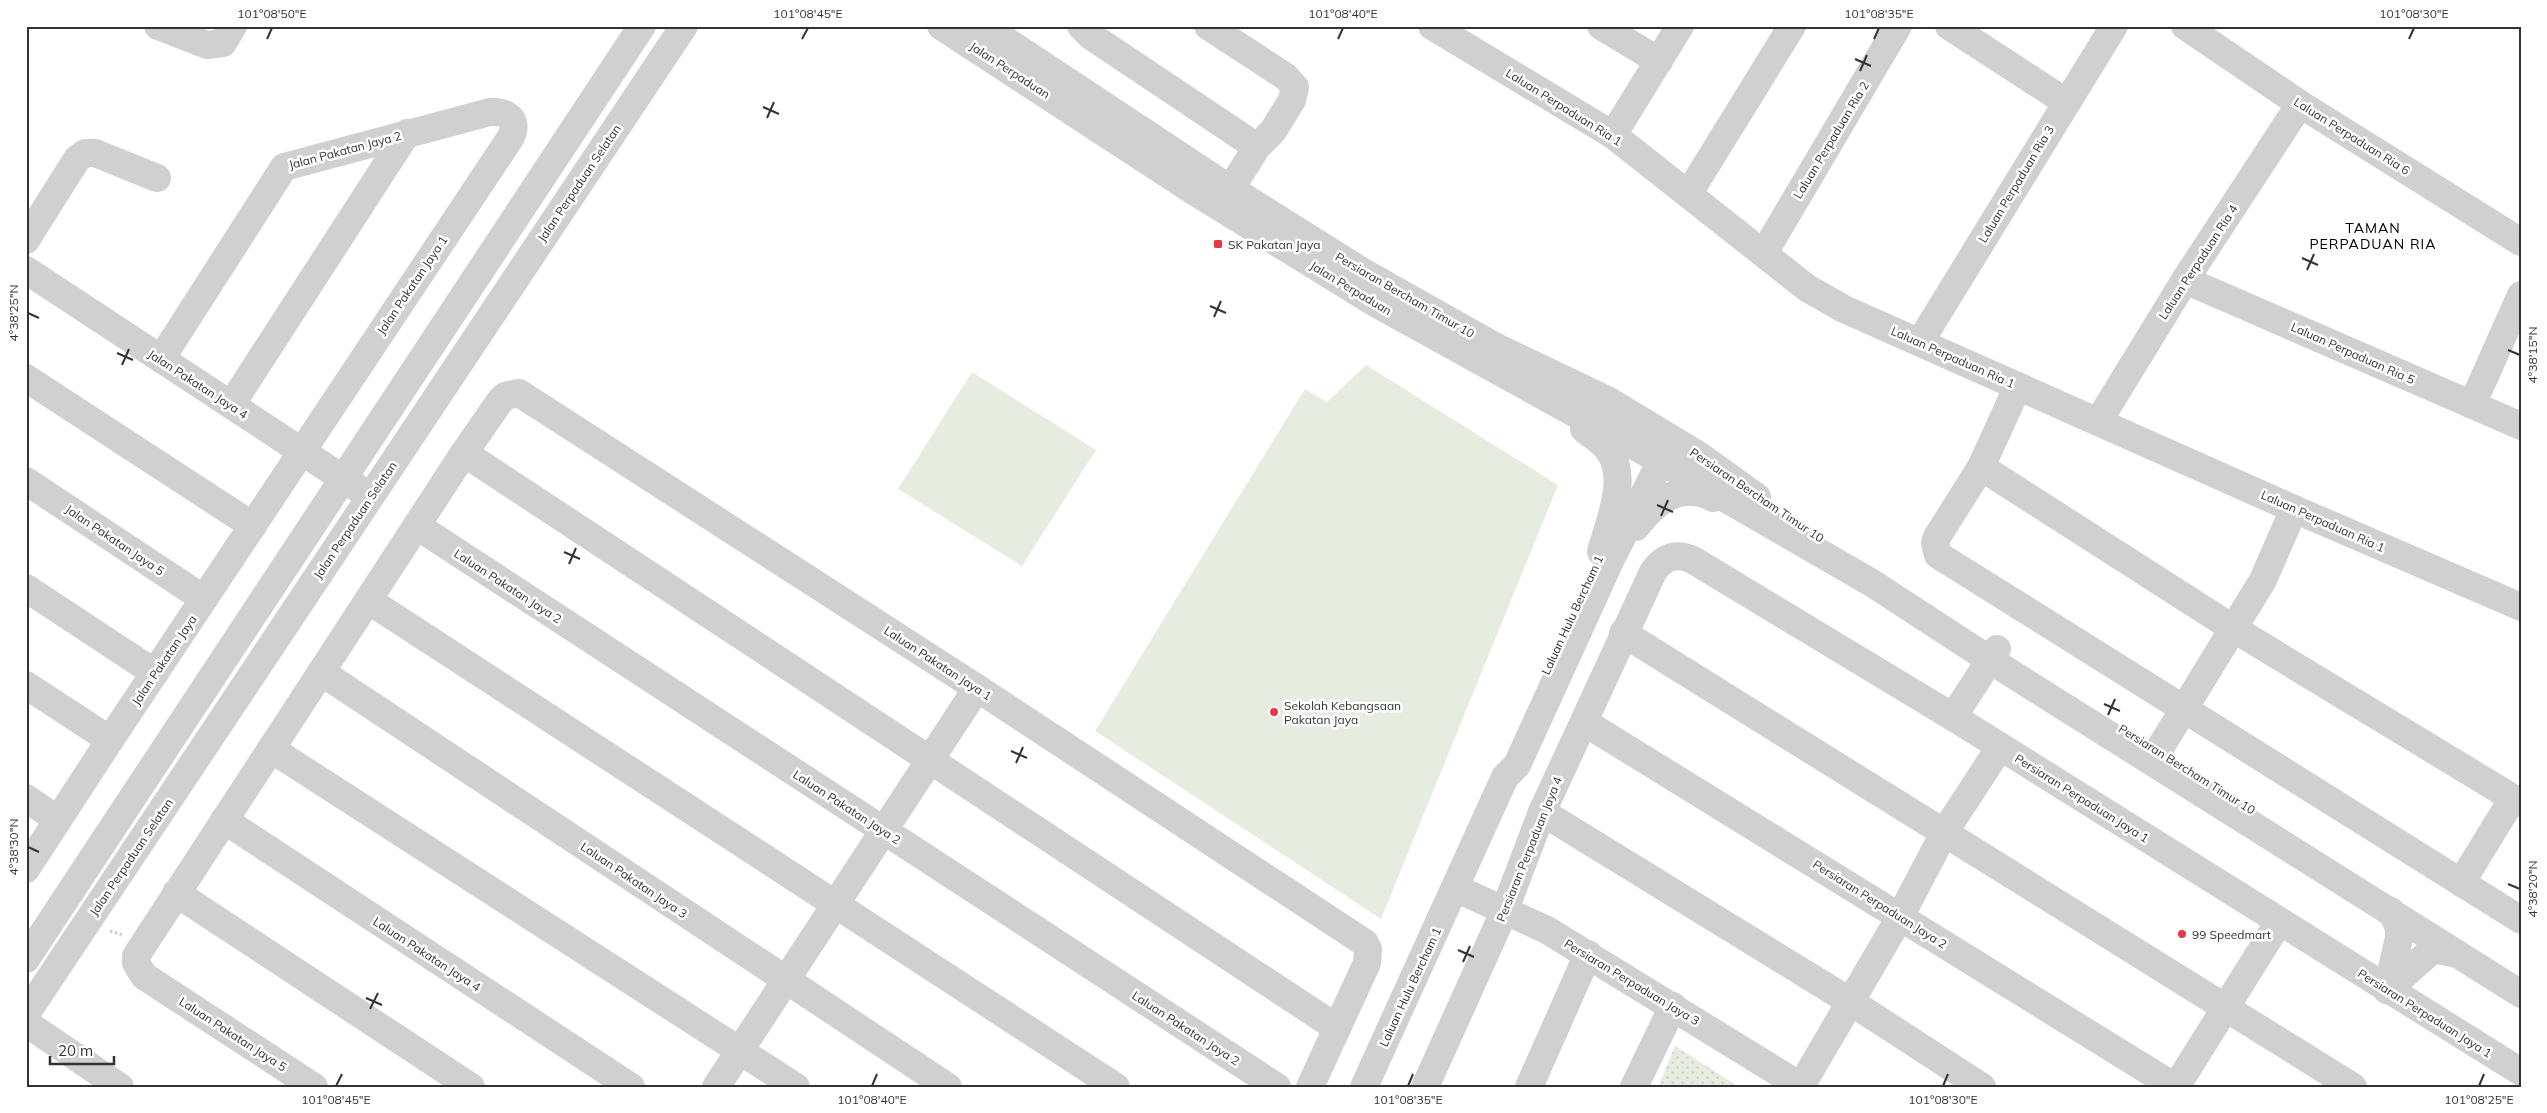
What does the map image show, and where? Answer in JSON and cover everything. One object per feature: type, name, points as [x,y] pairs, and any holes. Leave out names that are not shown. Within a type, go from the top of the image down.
[{"type":"street","points":[[158,26],[212,46],[223,43],[233,26]]},
{"type":"street","points":[[26,958],[642,26]]},
{"type":"street","name":"Jalan Perpaduan Selatan","points":[[26,1014],[684,26]]},
{"type":"street","name":"Jalan Perpaduan","points":[[941,26],[1035,86],[1225,198],[1377,304],[1498,360],[1654,454]]},
{"type":"street","points":[[984,26],[1225,198],[1257,147],[1284,116],[1295,93],[1295,87],[1286,77],[1208,26]]},
{"type":"street","points":[[1081,26],[1091,36],[1257,147]]},
{"type":"street","name":"Laluan Perpaduan Ria 1","points":[[1432,26],[1614,135],[1814,292],[1844,309],[2294,509],[2521,607]]},
{"type":"street","points":[[1601,26],[1659,61]]},
{"type":"street","points":[[1614,135],[1680,26]]},
{"type":"street","points":[[1689,193],[1792,26]]},
{"type":"street","name":"Laluan Perpaduan Ria 2","points":[[1764,253],[1898,26]]},
{"type":"street","points":[[1949,26],[2066,102]]},
{"type":"street","name":"Laluan Perpaduan Ria 3","points":[[1920,342],[2114,26]]},
{"type":"street","name":"Laluan Perpaduan Ria 6","points":[[2185,26],[2300,104],[2521,242]]},
{"type":"street","points":[[1007,42],[1011,51],[1034,66],[1037,76],[1035,86]]},
{"type":"street","name":"Laluan Perpaduan Ria 4","points":[[2098,422],[2185,280],[2300,104]]},
{"type":"street","name":"Jalan Pakatan Jaya 2","points":[[161,359],[281,169],[288,165],[490,112],[505,113],[511,117]]},
{"type":"street","name":"Jalan Pakatan Jaya 1","points":[[301,452],[511,136],[514,123],[511,117]]},
{"type":"street","points":[[232,405],[407,133]]},
{"type":"street","points":[[26,240],[76,159],[85,153],[96,153],[157,178]]},
{"type":"street","name":"Jalan Pakatan Jaya 4","points":[[26,270],[371,497]]},
{"type":"street","name":"Laluan Perpaduan Ria 5","points":[[2185,280],[2521,426]]},
{"type":"street","points":[[2472,405],[2521,294]]},
{"type":"street","points":[[1498,360],[1606,447],[1614,463],[1619,481],[1606,556]]},
{"type":"street","name":"Persiaran Bercham Timur 10","points":[[1498,360],[1609,401],[1700,456],[1733,482],[1993,655]]},
{"type":"street","points":[[26,378],[253,526]]},
{"type":"street","points":[[2018,386],[1981,467],[1937,538],[1935,543],[1938,555],[2521,920]]},
{"type":"street","name":"Laluan Pakatan Jaya 1","points":[[145,941],[464,453],[500,401],[512,393],[526,395],[1360,939],[1368,949],[1367,963],[1337,1028]]},
{"type":"street","name":"Jalan Pakatan Jaya","points":[[26,869],[301,452]]},
{"type":"street","points":[[1654,454],[1674,452],[1733,482]]},
{"type":"street","points":[[464,453],[1337,1028],[1310,1087]]},
{"type":"street","name":"Persiaran Bercham Timur 10","points":[[1654,454],[1993,655],[2521,980]]},
{"type":"street","name":"Laluan Hulu Bercham 1","points":[[1364,1087],[1505,777],[1517,765],[1606,556],[1654,454]]},
{"type":"street","points":[[1981,467],[2234,629],[2517,801],[2462,883]]},
{"type":"street","name":"Jalan Pakatan Jaya 5","points":[[26,481],[204,599]]},
{"type":"street","points":[[1606,556],[1653,506],[1682,492],[1704,493],[1794,536]]},
{"type":"street","points":[[2155,756],[2263,580],[2294,509]]},
{"type":"street","name":"Laluan Pakatan Jaya 2","points":[[417,526],[1277,1087]]},
{"type":"street","name":"Persiaran Perpaduan Jaya 1","points":[[1646,584],[1658,564],[1675,556],[1684,556],[1953,717],[2521,1072]]},
{"type":"street","name":"Persiaran Perpaduan Jaya 4","points":[[1425,1087],[1504,912],[1542,812],[1646,584]]},
{"type":"street","points":[[26,588],[155,673]]},
{"type":"street","points":[[368,600],[835,906],[1116,1087]]},
{"type":"street","points":[[1623,633],[2352,1087]]},
{"type":"street","points":[[1953,717],[1993,655]]},
{"type":"street","name":"Laluan Pakatan Jaya 3","points":[[321,672],[948,1087]]},
{"type":"street","points":[[26,685],[110,740]]},
{"type":"street","points":[[716,1087],[977,688]]},
{"type":"street","name":"Persiaran Perpaduan Jaya 2","points":[[1584,722],[2176,1087]]},
{"type":"street","points":[[1802,1086],[1900,917],[1944,834],[2000,747]]},
{"type":"street","points":[[271,749],[796,1087]]},
{"type":"street","name":"Persiaran Bercham Timur 10","points":[[2155,756],[2391,912],[2521,994]]},
{"type":"street","points":[[26,798],[58,820]]},
{"type":"street","points":[[1542,812],[1851,1002],[1982,1087]]},
{"type":"street","name":"Laluan Pakatan Jaya 4","points":[[224,820],[631,1087]]},
{"type":"street","name":"Persiaran Perpaduan Jaya 3","points":[[1455,888],[1547,930],[1802,1086]]},
{"type":"street","points":[[176,893],[471,1087]]},
{"type":"street","points":[[2387,990],[2399,938],[2399,927],[2391,912]]},
{"type":"street","points":[[2176,1087],[2279,922]]},
{"type":"street","name":"Laluan Pakatan Jaya 5","points":[[145,941],[136,956],[136,964],[139,970],[152,982],[314,1087]]},
{"type":"street","points":[[2387,990],[2431,951],[2439,950],[2457,954]]},
{"type":"street","points":[[1529,1087],[1588,954]]},
{"type":"street","points":[[1634,1087],[1673,1006]]},
{"type":"street","points":[[26,1023],[120,1087]]},
{"type":"path","points":[[90,918],[110,931],[145,941]]},
{"type":"shaded area","points":[[1366,365],[1558,485],[1381,919],[1095,731],[1305,389],[1327,402]]},
{"type":"shaded area","points":[[972,372],[1096,450],[1022,566],[898,489]]},
{"type":"shaded area","points":[[1675,1046],[1739,1087],[1658,1087]]},
{"type":"place","name":"SK Pakatan Jaya","points":[[1218,244]]},
{"type":"place","name":"Sekolah Kebangsaan Pakatan Jaya","points":[[1274,712]]},
{"type":"place","name":"99 Speedmart","points":[[2182,934]]},
{"type":"district","name":"TAMAN PERPADUAN RIA","points":[[2373,236]]}]
